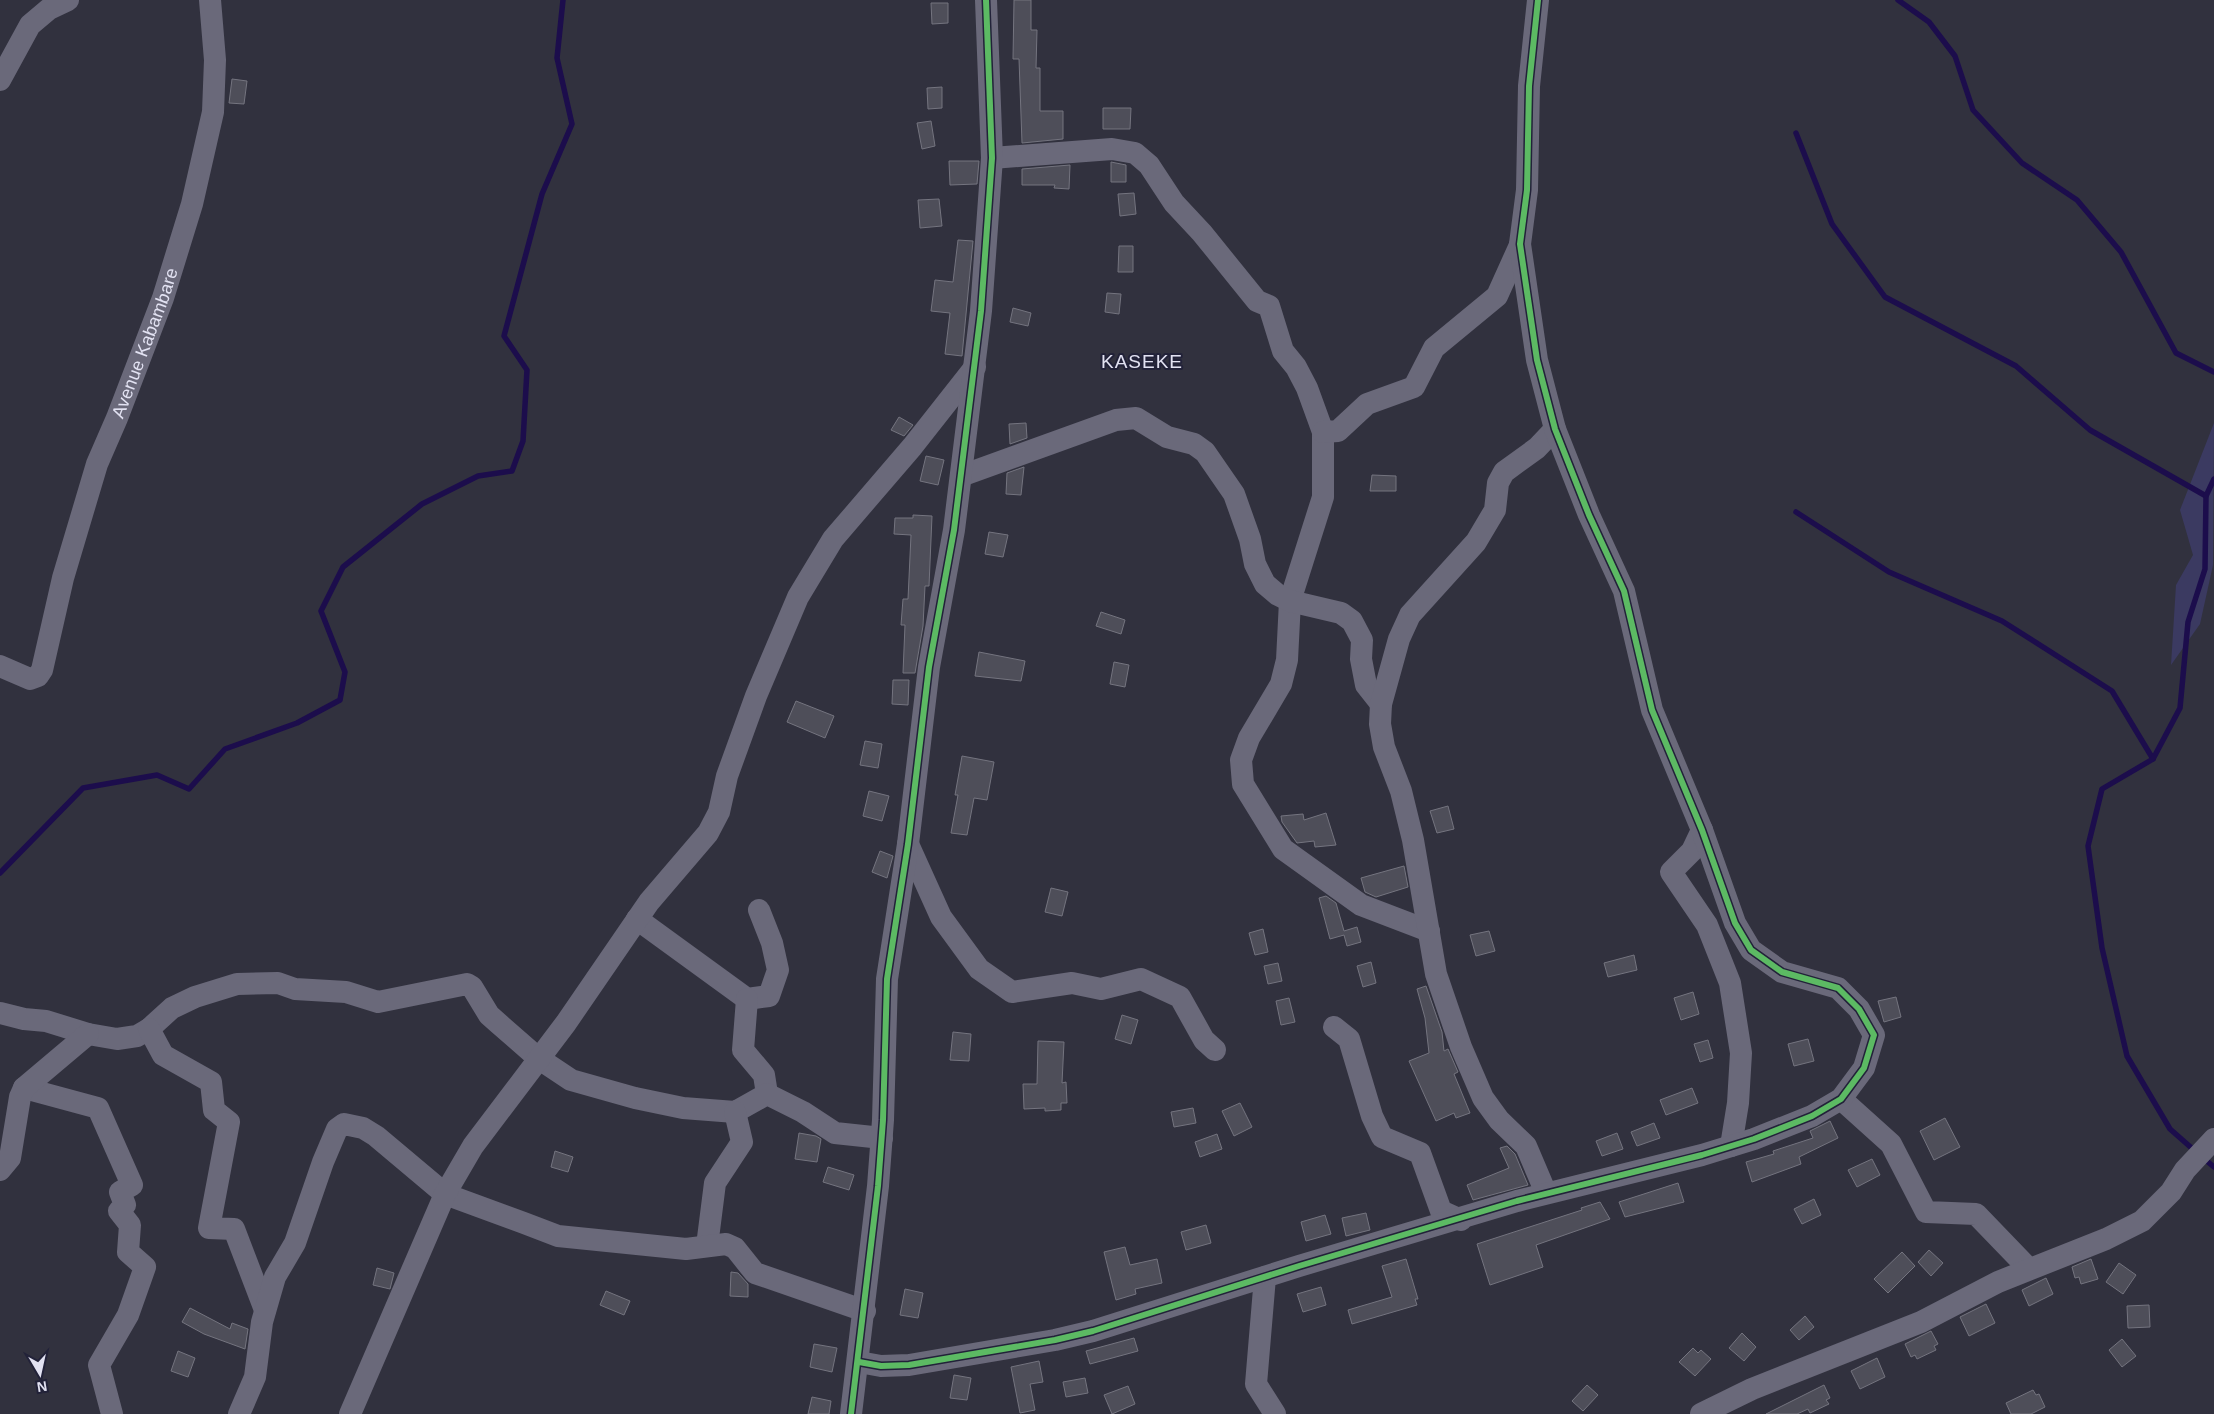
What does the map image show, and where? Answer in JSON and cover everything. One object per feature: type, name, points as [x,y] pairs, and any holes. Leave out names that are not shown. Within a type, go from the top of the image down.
[{"type":"street","points":[[0,80],[30,25],[49,9],[68,0]]},
{"type":"street","name":"Avenue Kabambare","points":[[0,666],[30,679],[38,676],[42,670],[63,578],[97,464],[117,418],[162,298],[192,204],[213,112],[215,60],[210,0]]},
{"type":"street","points":[[851,1414],[865,1311],[882,1138],[887,979],[908,844],[929,667],[961,476],[975,367],[988,235],[992,158],[986,0]]},
{"type":"street","points":[[859,1362],[881,1366],[909,1366],[1055,1340],[1093,1331],[1265,1277],[1461,1220],[1546,1193],[1731,1146],[1812,1116],[1841,1099],[1864,1068],[1874,1035],[1859,1009],[1838,988],[1782,972],[1751,950],[1735,923],[1702,830],[1652,710],[1624,591],[1589,515],[1555,429],[1538,360],[1520,244],[1527,190],[1529,86],[1538,0]]},
{"type":"street","points":[[992,158],[1112,149],[1135,153],[1149,165],[1174,203],[1202,233],[1257,301],[1269,306],[1283,351],[1296,367],[1307,388],[1323,432],[1323,496],[1290,601],[1287,660],[1281,684],[1249,738],[1241,760],[1243,784],[1283,849],[1361,905],[1429,931]]},
{"type":"street","points":[[1323,432],[1338,431],[1367,404],[1414,387],[1434,348],[1497,296],[1520,244]]},
{"type":"street","points":[[350,1414],[445,1194],[473,1146],[566,1023],[649,902],[708,833],[715,819],[727,776],[756,696],[798,597],[833,539],[912,447],[975,367]]},
{"type":"street","points":[[961,476],[1116,420],[1136,418],[1167,436],[1194,444],[1205,452],[1234,494],[1250,539],[1255,564],[1264,584],[1278,595],[1290,601],[1341,613],[1352,621],[1362,640],[1360,658],[1366,686],[1381,704]]},
{"type":"street","points":[[1546,1193],[1526,1146],[1499,1120],[1483,1098],[1461,1047],[1436,974],[1413,840],[1401,791],[1384,746],[1380,724],[1381,704],[1399,639],[1410,615],[1476,542],[1495,510],[1498,483],[1504,472],[1537,448],[1555,429]]},
{"type":"street","points":[[1702,830],[1692,851],[1671,872],[1707,925],[1730,984],[1741,1053],[1738,1103],[1731,1146]]},
{"type":"street","points":[[908,844],[941,916],[979,969],[1012,992],[1072,983],[1101,989],[1140,979],[1180,997],[1204,1040],[1215,1050]]},
{"type":"street","points":[[637,919],[747,1000],[770,996],[778,970],[772,943],[759,910]]},
{"type":"street","points":[[0,1013],[24,1019],[46,1021],[88,1034],[117,1039],[137,1036],[149,1029],[172,1008],[195,997],[238,984],[278,984],[295,989],[346,992],[378,1002],[467,984],[472,987],[489,1015],[538,1058],[570,1080],[634,1098],[683,1108],[735,1112],[767,1094]]},
{"type":"street","points":[[747,1000],[742,1050],[764,1075],[767,1094]]},
{"type":"street","points":[[1334,1027],[1348,1039],[1372,1116],[1382,1137],[1420,1153],[1441,1211],[1461,1220]]},
{"type":"street","points":[[149,1029],[163,1055],[210,1082],[214,1110],[229,1122],[209,1228],[234,1229],[265,1310]]},
{"type":"street","points":[[0,1170],[10,1158],[20,1097],[24,1088],[88,1034]]},
{"type":"street","points":[[24,1088],[98,1108],[132,1185],[120,1192],[125,1205],[119,1211],[130,1225],[128,1252],[145,1267],[128,1315],[99,1364],[112,1414]]},
{"type":"street","points":[[767,1094],[803,1112],[835,1133],[882,1138]]},
{"type":"street","points":[[1841,1099],[1891,1144],[1926,1212],[1976,1214],[2030,1269]]},
{"type":"street","points":[[707,1246],[715,1183],[742,1142],[735,1112]]},
{"type":"street","points":[[239,1414],[254,1377],[265,1310],[275,1277],[295,1243],[337,1129],[344,1124],[363,1128],[376,1136],[445,1194],[558,1236],[686,1249],[726,1244],[735,1248],[755,1273],[865,1311]]},
{"type":"street","points":[[1701,1414],[1752,1389],[1921,1322],[2030,1269],[2106,1240],[2142,1221],[2170,1192],[2185,1170],[2212,1140]]},
{"type":"street","points":[[1265,1277],[1256,1384],[1275,1414]]},
{"type":"shaded area","points":[[2214,423],[2213,565],[2200,624],[2171,665],[2176,585],[2193,555],[2180,510]]},
{"type":"building","points":[[1014,0],[1031,0],[1031,30],[1037,30],[1036,68],[1040,68],[1040,111],[1063,111],[1063,139],[1022,143],[1019,59],[1013,59]]},
{"type":"building","points":[[931,3],[948,3],[948,23],[932,24]]},
{"type":"building","points":[[232,79],[247,81],[244,104],[229,103]]},
{"type":"building","points":[[942,87],[942,108],[928,109],[927,88]]},
{"type":"building","points":[[1103,108],[1131,108],[1130,129],[1103,129]]},
{"type":"building","points":[[931,121],[935,146],[922,149],[917,123]]},
{"type":"building","points":[[949,161],[979,161],[977,184],[950,185]]},
{"type":"building","points":[[1111,162],[1126,165],[1126,182],[1111,182]]},
{"type":"building","points":[[1070,165],[1069,189],[1054,188],[1055,185],[1022,185],[1022,169]]},
{"type":"building","points":[[1134,193],[1136,214],[1120,216],[1118,194]]},
{"type":"building","points":[[939,199],[942,226],[920,228],[918,200]]},
{"type":"building","points":[[958,240],[973,241],[962,356],[945,354],[950,313],[931,311],[935,280],[953,282]]},
{"type":"building","points":[[1119,246],[1133,246],[1133,272],[1118,272]]},
{"type":"building","points":[[1107,293],[1121,294],[1119,314],[1105,312]]},
{"type":"building","points":[[1013,308],[1031,313],[1028,326],[1010,322]]},
{"type":"building","points":[[899,417],[913,425],[904,436],[891,430]]},
{"type":"building","points":[[1026,423],[1027,438],[1010,444],[1009,424]]},
{"type":"building","points":[[926,456],[944,460],[938,485],[920,481]]},
{"type":"building","points":[[1024,467],[1021,495],[1006,494],[1007,473]]},
{"type":"building","points":[[1372,475],[1396,476],[1396,491],[1370,491]]},
{"type":"building","points":[[913,515],[932,516],[929,586],[925,586],[923,626],[915,673],[903,673],[905,625],[901,625],[903,599],[908,599],[911,535],[894,534],[895,518],[913,518]]},
{"type":"building","points":[[989,532],[1008,535],[1003,557],[985,554]]},
{"type":"building","points":[[1101,612],[1125,620],[1121,634],[1096,626]]},
{"type":"building","points":[[979,652],[1025,661],[1021,681],[975,676]]},
{"type":"building","points":[[1114,662],[1129,665],[1125,687],[1110,684]]},
{"type":"building","points":[[893,680],[909,680],[908,705],[892,704]]},
{"type":"building","points":[[796,701],[834,716],[825,738],[787,722]]},
{"type":"building","points":[[865,741],[882,744],[878,768],[860,765]]},
{"type":"building","points":[[962,756],[994,762],[987,800],[974,798],[967,835],[951,833],[958,795],[955,795]]},
{"type":"building","points":[[869,791],[889,796],[882,821],[863,816]]},
{"type":"building","points":[[1448,806],[1454,829],[1437,833],[1430,811]]},
{"type":"building","points":[[1326,813],[1336,845],[1315,847],[1314,841],[1297,843],[1282,822],[1281,816],[1303,814],[1304,820]]},
{"type":"building","points":[[880,851],[893,856],[887,878],[872,872]]},
{"type":"building","points":[[1404,866],[1408,887],[1376,897],[1365,892],[1361,878]]},
{"type":"building","points":[[1051,888],[1068,892],[1062,916],[1045,912]]},
{"type":"building","points":[[1326,896],[1336,903],[1344,931],[1357,927],[1361,942],[1347,946],[1344,935],[1330,939],[1319,898]]},
{"type":"building","points":[[1263,929],[1268,952],[1255,955],[1249,933]]},
{"type":"building","points":[[1489,931],[1495,951],[1476,956],[1470,935]]},
{"type":"building","points":[[1634,955],[1637,970],[1608,977],[1604,963]]},
{"type":"building","points":[[1371,962],[1376,983],[1363,987],[1357,966]]},
{"type":"building","points":[[1278,963],[1282,981],[1268,984],[1264,966]]},
{"type":"building","points":[[1426,986],[1442,1032],[1444,1051],[1448,1049],[1458,1072],[1454,1074],[1470,1113],[1456,1118],[1454,1113],[1436,1121],[1409,1061],[1429,1053],[1425,1018],[1417,989]]},
{"type":"building","points":[[1693,992],[1699,1014],[1681,1020],[1674,998]]},
{"type":"building","points":[[1896,997],[1901,1017],[1884,1022],[1878,1001]]},
{"type":"building","points":[[1289,998],[1295,1022],[1281,1025],[1276,1001]]},
{"type":"building","points":[[1122,1015],[1138,1020],[1131,1044],[1115,1039]]},
{"type":"building","points":[[953,1032],[971,1034],[969,1061],[950,1060]]},
{"type":"building","points":[[1808,1039],[1814,1061],[1794,1066],[1788,1044]]},
{"type":"building","points":[[1708,1040],[1713,1058],[1700,1062],[1694,1044]]},
{"type":"building","points":[[1038,1041],[1064,1042],[1062,1083],[1066,1082],[1067,1103],[1061,1103],[1061,1110],[1045,1111],[1045,1108],[1024,1109],[1023,1084],[1037,1084]]},
{"type":"building","points":[[1692,1088],[1698,1103],[1666,1115],[1660,1100]]},
{"type":"building","points":[[1240,1103],[1252,1127],[1234,1136],[1222,1111]]},
{"type":"building","points":[[1193,1108],[1196,1123],[1174,1127],[1171,1112]]},
{"type":"building","points":[[1945,1118],[1960,1147],[1934,1160],[1920,1131]]},
{"type":"building","points":[[1830,1121],[1838,1138],[1799,1157],[1801,1164],[1752,1182],[1746,1162],[1774,1154],[1773,1151],[1813,1138],[1810,1131]]},
{"type":"building","points":[[1654,1123],[1660,1138],[1637,1146],[1631,1132]]},
{"type":"building","points":[[799,1133],[816,1136],[821,1139],[817,1162],[795,1159]]},
{"type":"building","points":[[1617,1133],[1623,1149],[1602,1156],[1596,1141]]},
{"type":"building","points":[[1217,1134],[1222,1149],[1200,1157],[1195,1142]]},
{"type":"building","points":[[1507,1146],[1515,1154],[1528,1185],[1473,1200],[1467,1185],[1509,1168],[1500,1148]]},
{"type":"building","points":[[555,1151],[573,1157],[568,1172],[551,1167]]},
{"type":"building","points":[[1872,1159],[1880,1175],[1857,1187],[1848,1170]]},
{"type":"building","points":[[828,1167],[854,1175],[849,1190],[823,1182]]},
{"type":"building","points":[[1678,1183],[1684,1202],[1625,1217],[1619,1202]]},
{"type":"building","points":[[1814,1199],[1821,1215],[1802,1224],[1794,1209]]},
{"type":"building","points":[[1600,1202],[1610,1219],[1536,1245],[1543,1267],[1490,1285],[1477,1244],[1582,1210],[1581,1208]]},
{"type":"building","points":[[1366,1213],[1370,1230],[1346,1236],[1342,1218]]},
{"type":"building","points":[[1325,1215],[1331,1234],[1306,1241],[1301,1222]]},
{"type":"building","points":[[1206,1225],[1211,1243],[1186,1250],[1181,1232]]},
{"type":"building","points":[[1125,1247],[1130,1265],[1157,1259],[1162,1283],[1135,1289],[1136,1294],[1116,1300],[1104,1252]]},
{"type":"building","points":[[1929,1250],[1943,1263],[1931,1276],[1918,1262]]},
{"type":"building","points":[[1902,1252],[1915,1266],[1888,1293],[1874,1279]]},
{"type":"building","points":[[1406,1259],[1418,1299],[1415,1299],[1417,1305],[1352,1324],[1348,1310],[1392,1297],[1382,1266]]},
{"type":"building","points":[[2091,1259],[2098,1279],[2081,1284],[2079,1277],[2075,1278],[2072,1267]]},
{"type":"building","points":[[2119,1263],[2136,1275],[2123,1294],[2106,1282]]},
{"type":"building","points":[[377,1268],[394,1273],[390,1289],[373,1285]]},
{"type":"building","points":[[731,1272],[738,1273],[748,1284],[748,1297],[730,1296]]},
{"type":"building","points":[[2046,1278],[2053,1294],[2029,1306],[2022,1290]]},
{"type":"building","points":[[1321,1287],[1326,1305],[1303,1312],[1297,1294]]},
{"type":"building","points":[[905,1289],[923,1293],[918,1318],[900,1315]]},
{"type":"building","points":[[606,1291],[630,1301],[624,1315],[600,1305]]},
{"type":"building","points":[[1986,1304],[1995,1323],[1969,1336],[1960,1317]]},
{"type":"building","points":[[2149,1305],[2150,1327],[2128,1328],[2127,1306]]},
{"type":"building","points":[[190,1308],[230,1329],[232,1323],[248,1329],[245,1349],[204,1334],[182,1322]]},
{"type":"building","points":[[1805,1316],[1814,1327],[1799,1340],[1790,1330]]},
{"type":"building","points":[[1931,1331],[1938,1344],[1934,1346],[1936,1350],[1917,1359],[1915,1355],[1911,1357],[1905,1344]]},
{"type":"building","points":[[1742,1333],[1756,1347],[1744,1361],[1729,1348]]},
{"type":"building","points":[[1134,1338],[1138,1351],[1090,1364],[1086,1351]]},
{"type":"building","points":[[2122,1339],[2136,1356],[2122,1367],[2109,1350]]},
{"type":"building","points":[[814,1344],[837,1348],[832,1372],[810,1367]]},
{"type":"building","points":[[1693,1348],[1698,1353],[1701,1350],[1711,1359],[1695,1376],[1679,1362]]},
{"type":"building","points":[[178,1351],[195,1358],[188,1377],[171,1371]]},
{"type":"building","points":[[1877,1358],[1885,1377],[1860,1389],[1851,1371]]},
{"type":"building","points":[[1039,1361],[1043,1382],[1030,1384],[1035,1410],[1020,1413],[1011,1367]]},
{"type":"building","points":[[954,1375],[971,1378],[967,1400],[950,1398]]},
{"type":"building","points":[[1085,1378],[1088,1393],[1066,1397],[1063,1382]]},
{"type":"building","points":[[1587,1385],[1598,1395],[1583,1411],[1572,1401]]},
{"type":"building","points":[[1824,1385],[1830,1398],[1826,1400],[1829,1404],[1810,1413],[1808,1409],[1797,1414],[1766,1414]]},
{"type":"building","points":[[1128,1386],[1135,1404],[1112,1414],[1104,1395]]},
{"type":"building","points":[[2033,1390],[2036,1395],[2039,1394],[2045,1407],[2031,1414],[2011,1414],[2006,1403]]},
{"type":"building","points":[[812,1397],[831,1401],[829,1414],[808,1414]]},
{"type":"waterway","points":[[0,873],[83,788],[157,775],[189,789],[225,749],[297,723],[340,700],[345,672],[321,611],[343,567],[422,504],[478,476],[512,471],[523,441],[527,370],[504,336],[542,194],[572,124],[557,58],[563,0]]},
{"type":"waterway","points":[[1898,0],[1929,22],[1955,56],[1973,110],[2022,163],[2077,200],[2121,252],[2176,353],[2214,372]]},
{"type":"waterway","points":[[1796,133],[1832,224],[1885,297],[2016,366],[2090,430],[2206,496]]},
{"type":"waterway","points":[[2195,1151],[2170,1129],[2127,1056],[2102,948],[2088,846],[2102,789],[2153,759],[2180,708],[2188,622],[2205,569],[2206,496],[2214,479]]},
{"type":"waterway","points":[[1796,512],[1889,572],[2002,621],[2112,691],[2153,759]]},
{"type":"waterway","points":[[2202,1157],[2214,1167]]},
{"type":"cycle path","points":[[851,1414],[878,1186],[883,1120],[887,979],[908,844],[929,667],[954,530],[981,311],[992,158],[986,0]]},
{"type":"cycle path","points":[[859,1362],[881,1366],[909,1365],[1055,1340],[1093,1331],[1299,1266],[1517,1201],[1702,1155],[1754,1139],[1812,1116],[1841,1099],[1864,1068],[1874,1035],[1859,1009],[1838,988],[1782,972],[1751,950],[1735,923],[1702,830],[1652,710],[1624,591],[1589,515],[1555,429],[1537,360],[1520,244],[1527,190],[1529,86],[1538,0]]},
{"type":"district","name":"KASEKE","points":[[1142,361]]}]
